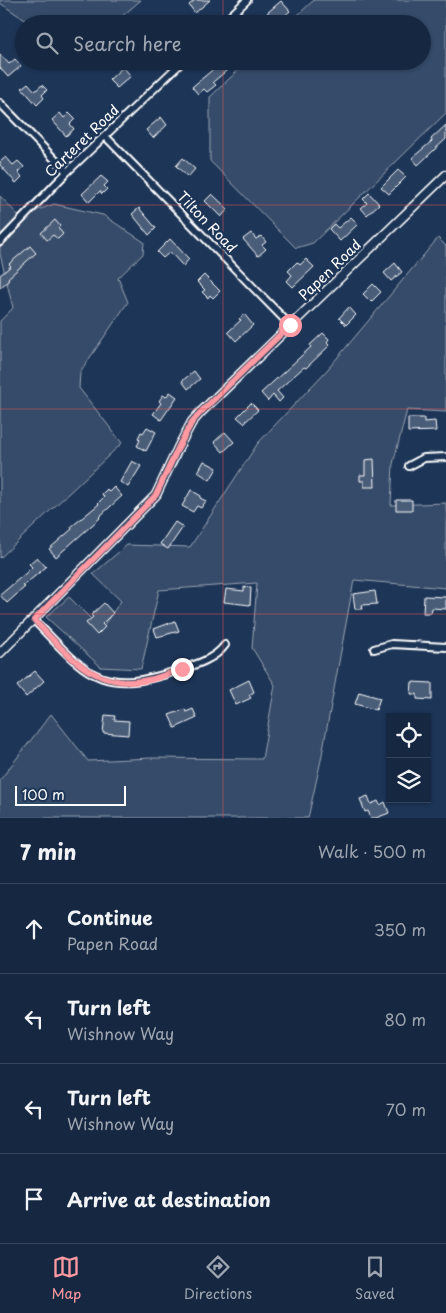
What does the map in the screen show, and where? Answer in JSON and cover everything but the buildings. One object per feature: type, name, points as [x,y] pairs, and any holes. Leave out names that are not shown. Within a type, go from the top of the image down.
[{"type":"street","points":[[231,15],[247,0]]},
{"type":"street","name":"Carteret Road","points":[[0,242],[67,172],[174,70]]},
{"type":"street","points":[[0,103],[67,172]]},
{"type":"street","name":"Tilton Road","points":[[105,136],[290,325]]},
{"type":"street","name":"Papen Road","points":[[0,653],[156,495],[179,446],[192,422],[200,413],[446,176]]},
{"type":"street","points":[[409,466],[424,458],[446,457]]},
{"type":"street","points":[[34,620],[83,668],[103,679],[114,681],[134,682],[153,679],[208,659],[221,651],[225,645]]},
{"type":"street","points":[[374,649],[392,644],[446,647]]},
{"type":"shaded area","points":[[0,0],[141,0],[124,15],[18,15],[0,3]]},
{"type":"shaded area","points":[[314,0],[446,0],[446,113],[313,243],[296,248],[210,161],[210,97],[238,70],[431,70],[431,15],[298,15]]},
{"type":"shaded area","points":[[0,196],[20,217],[54,204],[103,215],[144,242],[143,254],[118,278],[128,302],[80,372],[79,388],[122,443],[0,558],[0,321],[13,308],[0,254]]},
{"type":"shaded area","points":[[438,238],[446,246],[446,412],[407,410],[393,464],[391,505],[446,503],[446,588],[354,580],[321,760],[308,818],[0,818],[0,780],[51,714],[88,761],[151,758],[262,759],[275,685],[252,648],[257,583],[159,590],[141,669],[101,667],[46,617],[69,597],[101,629],[121,601],[93,574],[127,545],[190,547],[258,443],[327,370]]},
{"type":"route","points":[[182,669],[153,679],[140,681],[128,682],[103,679],[83,668],[34,620],[156,495],[192,422],[290,325]]}]
